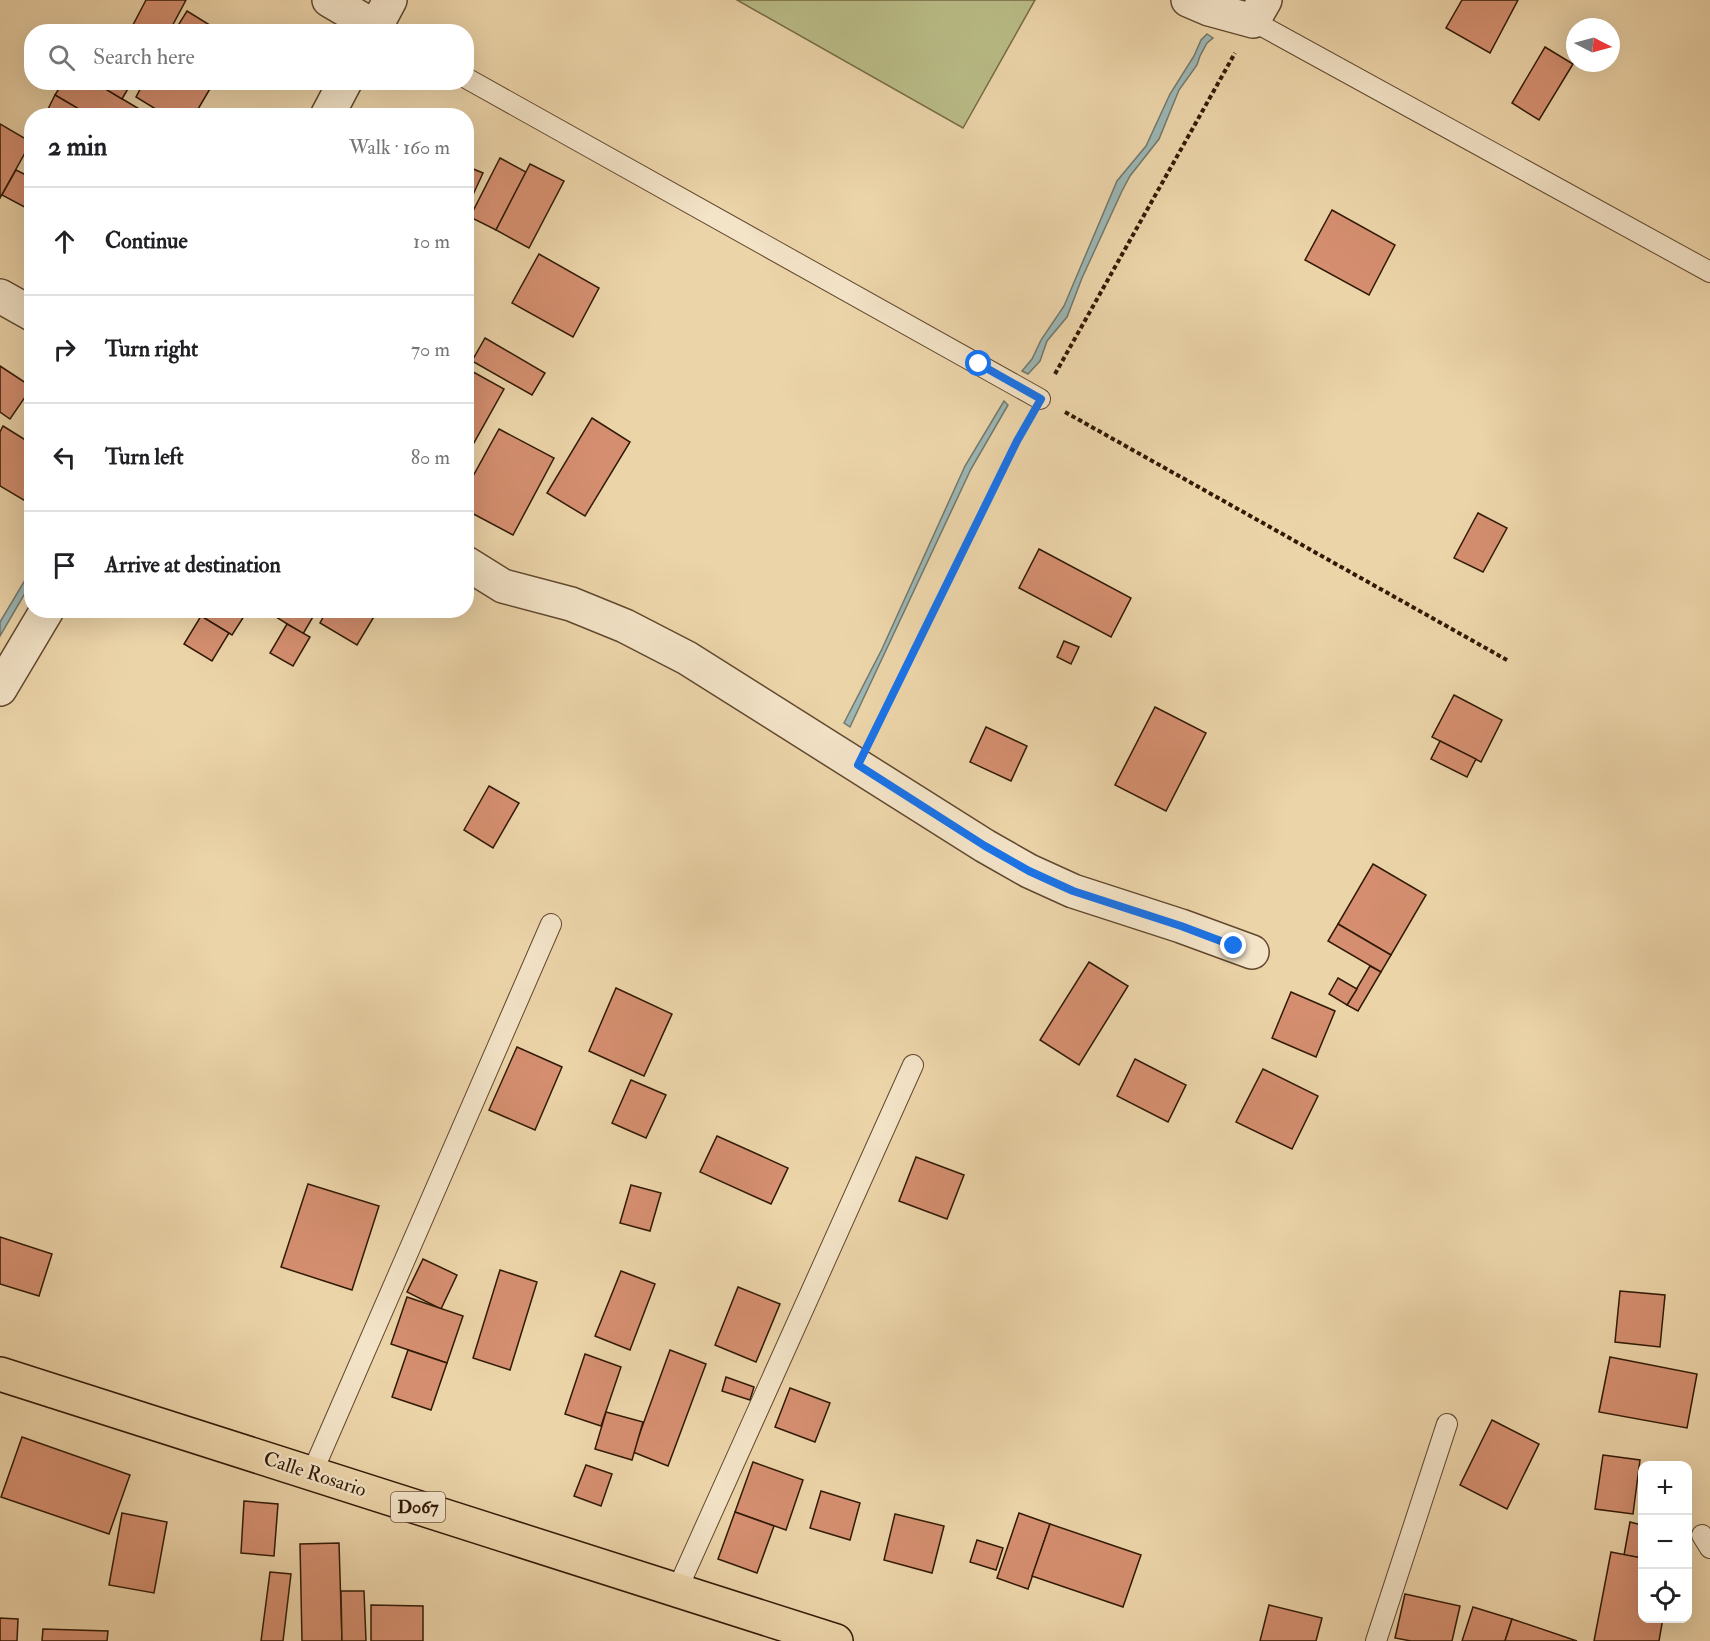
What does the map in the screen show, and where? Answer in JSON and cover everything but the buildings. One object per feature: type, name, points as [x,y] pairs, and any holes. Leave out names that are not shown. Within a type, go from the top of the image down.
[{"type":"main road","name":"Calle Rosario","points":[[0,1374],[836,1641]]},
{"type":"street","points":[[329,0],[381,22]]},
{"type":"street","points":[[1188,0],[1209,9],[1259,11]]},
{"type":"street","points":[[331,108],[341,90]]},
{"type":"street","points":[[0,296],[24,310]]},
{"type":"street","points":[[474,568],[503,586],[571,604],[687,658],[985,846],[1029,871],[1073,891],[1252,952]]},
{"type":"street","points":[[0,689],[42,618]]},
{"type":"lane","points":[[1259,11],[1710,272]]},
{"type":"lane","points":[[474,82],[1041,399]]},
{"type":"lane","points":[[312,1473],[551,924]]},
{"type":"lane","points":[[677,1590],[913,1065]]},
{"type":"lane","points":[[1376,1641],[1448,1424]]},
{"type":"path","points":[[858,765],[1017,441],[1259,11]]},
{"type":"path","points":[[1041,399],[1507,660]]},
{"type":"green space","points":[[737,0],[1035,0],[963,128]]},
{"type":"water","points":[[1207,34],[1213,38],[1207,43],[1197,65],[1179,90],[1159,139],[1130,176],[1122,191],[1082,278],[1067,317],[1047,341],[1040,361],[1028,374],[1022,371],[1032,359],[1041,340],[1064,306],[1117,181],[1146,146],[1170,94],[1194,56],[1201,40]]},
{"type":"water","points":[[1004,401],[1008,405],[971,469],[850,727],[844,723],[882,649],[965,466]]},
{"type":"water","points":[[24,582],[24,595],[0,636],[0,622]]},
{"type":"route","points":[[979,364],[1041,399],[1017,441],[858,765],[985,846],[1029,871],[1073,891],[1234,946]]}]
